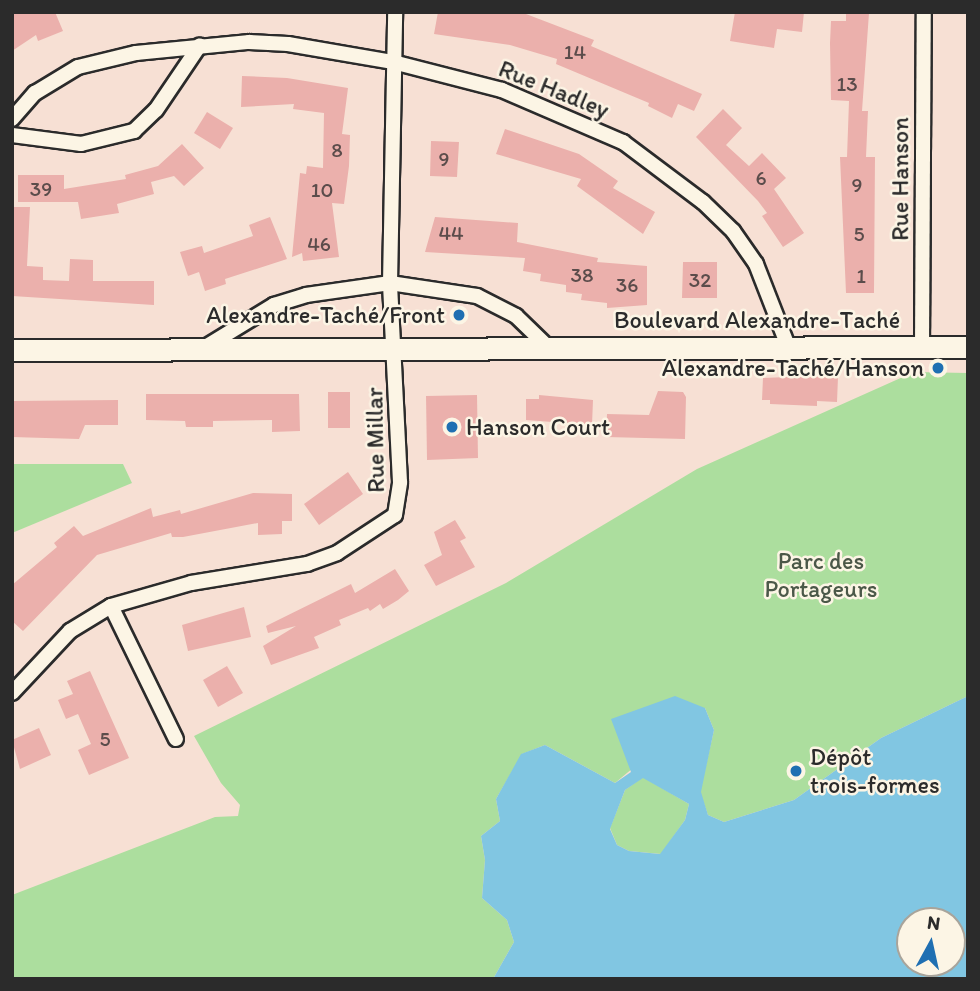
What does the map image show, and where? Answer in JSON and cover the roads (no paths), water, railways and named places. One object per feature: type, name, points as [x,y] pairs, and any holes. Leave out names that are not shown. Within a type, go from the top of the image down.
[{"type":"main road","name":"Boulevard Alexandre-Taché","points":[[12,350],[207,346],[968,347]]},
{"type":"street","name":"Rue Millar","points":[[12,694],[70,631],[111,606],[180,586],[307,564],[337,554],[389,522],[398,507],[400,481],[390,284],[395,12]]},
{"type":"street","name":"Rue Hanson","points":[[922,347],[923,12]]},
{"type":"street","name":"Rue Hadley","points":[[12,119],[35,93],[78,67],[136,53],[200,45],[288,44],[393,62],[502,90],[623,142],[666,170],[733,232],[756,264],[788,346]]},
{"type":"street","points":[[12,135],[81,144],[134,131],[156,110],[200,45]]},
{"type":"street","points":[[207,346],[274,305],[306,295],[390,284],[477,296],[516,316],[546,345]]},
{"type":"street","points":[[111,606],[176,739]]},
{"type":"water","points":[[675,696],[705,708],[714,730],[701,792],[708,815],[724,822],[794,800],[881,738],[968,696],[968,979],[493,979],[514,942],[507,920],[482,898],[485,860],[481,836],[500,821],[496,799],[521,754],[545,745],[615,783],[631,772],[611,719]],"holes":[[[643,778],[689,804],[685,820],[660,854],[629,851],[617,845],[610,829],[625,790]]]},
{"type":"place","name":"Alexandre-Taché/Front","points":[[459,315]]},
{"type":"place","name":"Alexandre-Taché/Hanson","points":[[938,368]]},
{"type":"place","name":"Hanson Court","points":[[452,427]]},
{"type":"place","name":"Dépôt trois-formes","points":[[796,771]]},
{"type":"park label","name":"Parc des Portageurs","points":[[821,575]]}]
